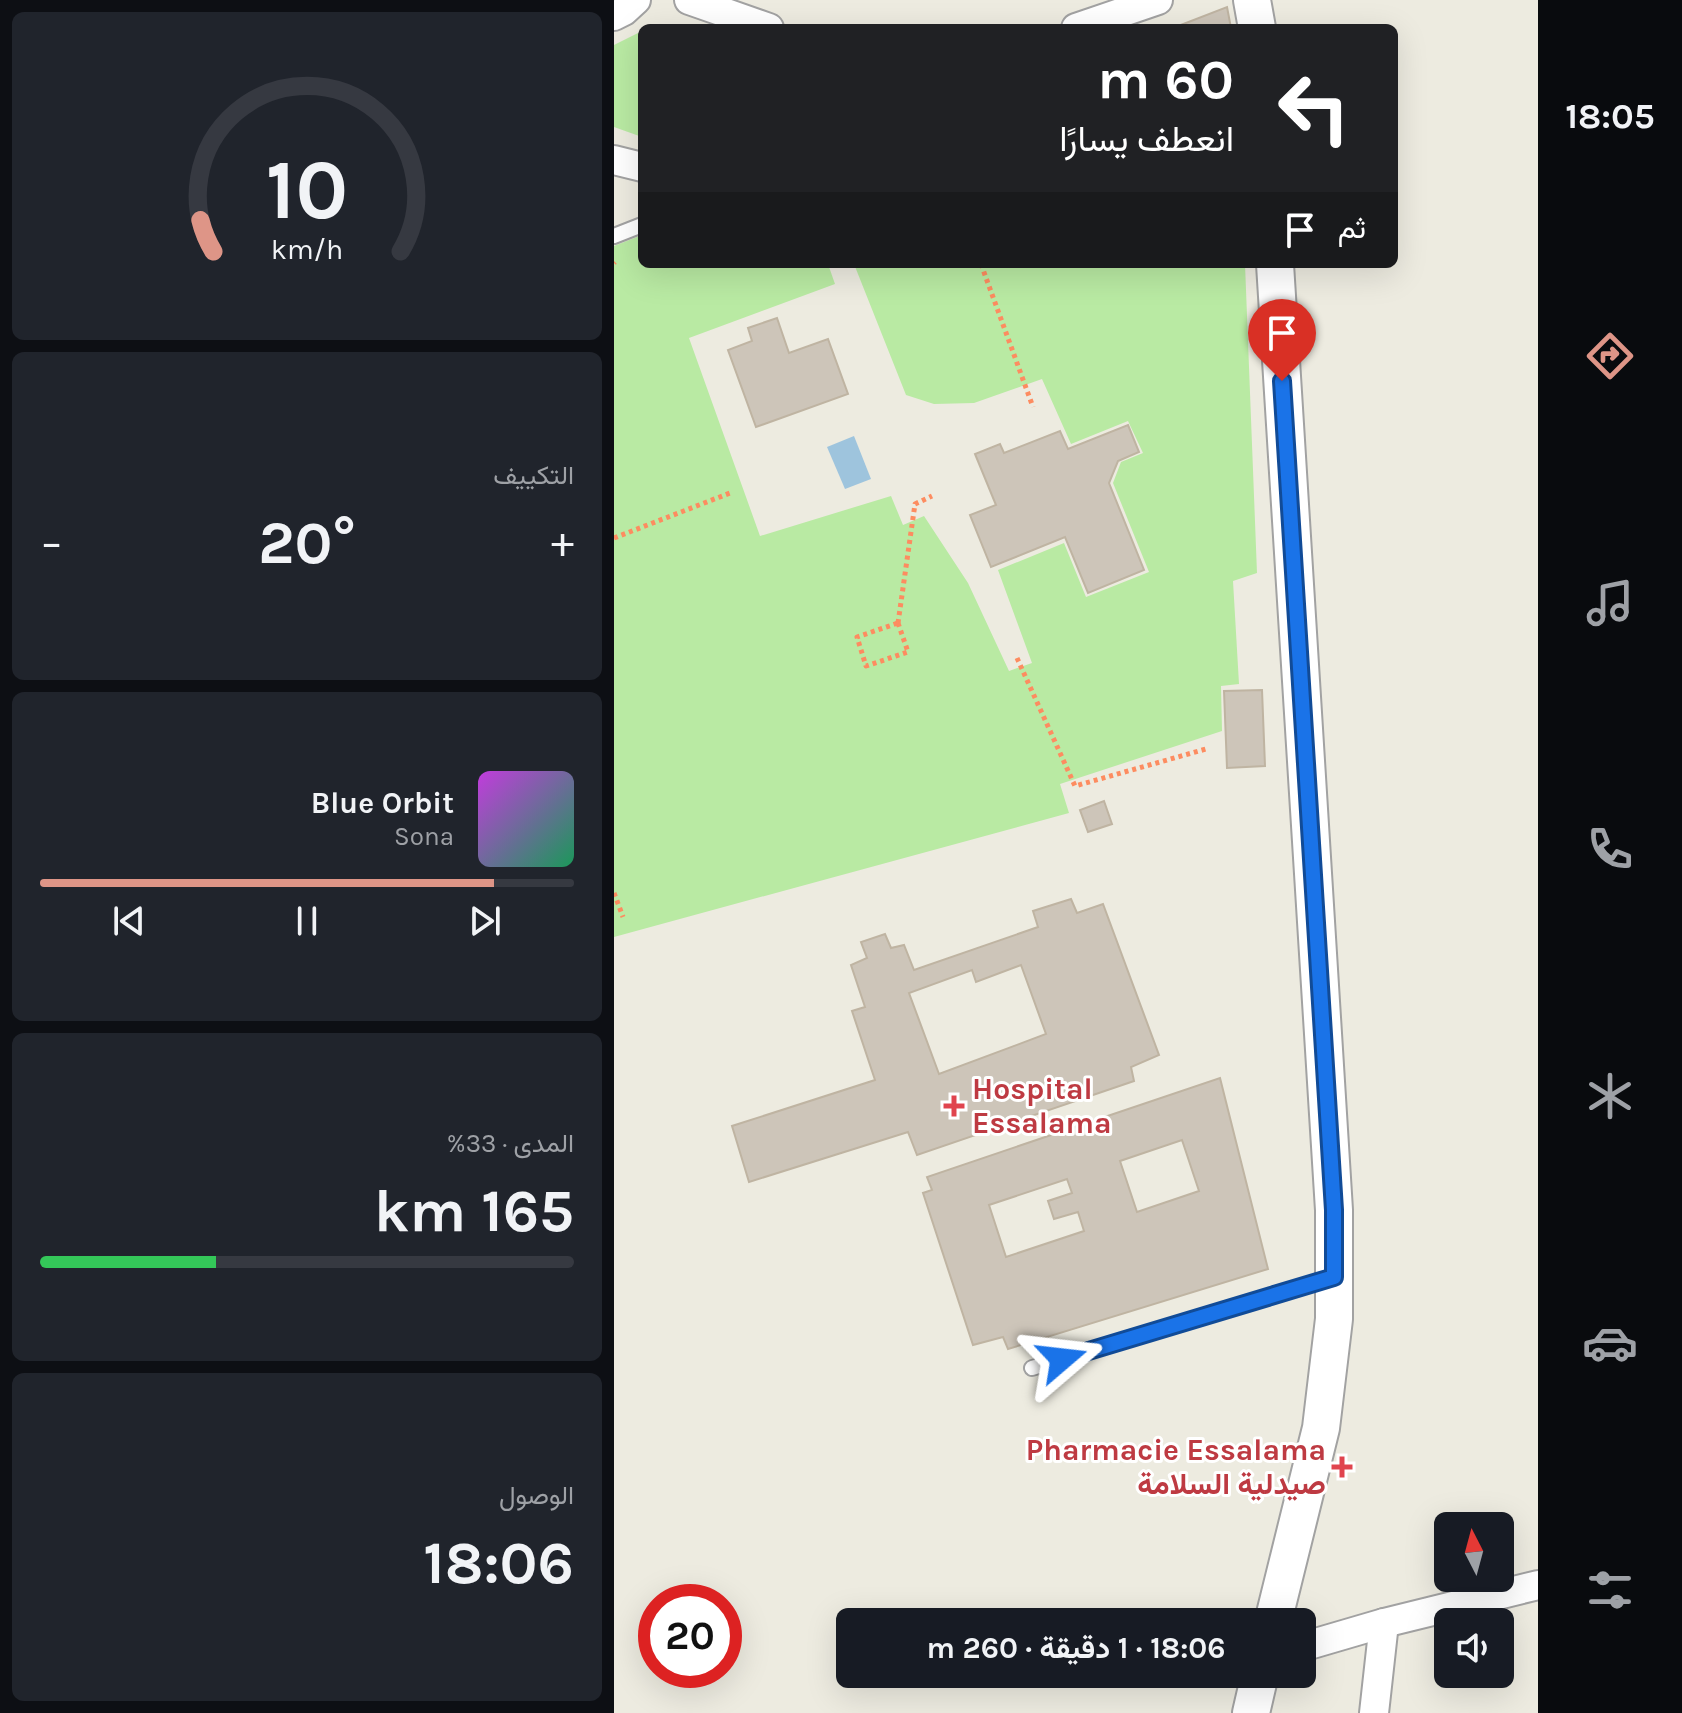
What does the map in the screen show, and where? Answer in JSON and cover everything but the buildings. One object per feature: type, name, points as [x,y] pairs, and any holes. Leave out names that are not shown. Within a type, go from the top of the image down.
[{"type":"street","points":[[614,16],[636,0]]},
{"type":"street","points":[[689,0],[752,24]]},
{"type":"street","points":[[1088,24],[1158,0]]},
{"type":"street","points":[[1252,0],[1256,24]]},
{"type":"street","points":[[614,160],[638,166]]},
{"type":"street","points":[[1275,268],[1334,1210],[1334,1319],[1321,1428],[1276,1608]]},
{"type":"street","points":[[1316,1643],[1538,1585]]},
{"type":"street","points":[[1374,1713],[1384,1623]]},
{"type":"street","points":[[1251,1713],[1257,1688]]},
{"type":"lane","points":[[614,236],[638,227]]},
{"type":"lane","points":[[1032,1368],[1334,1277]]},
{"type":"path","points":[[982,268],[1033,407]]},
{"type":"path","points":[[614,538],[730,493]]},
{"type":"path","points":[[898,623],[857,637],[866,666],[908,652],[898,623],[915,504],[932,496]]},
{"type":"path","points":[[1017,658],[1075,786],[1206,749]]},
{"type":"path","points":[[614,893],[623,917]]},
{"type":"green space","points":[[638,33],[638,136],[614,127],[614,45]]},
{"type":"green space","points":[[638,237],[638,268],[829,268],[835,284],[689,338],[760,536],[891,496],[903,525],[924,516],[968,583],[1009,671],[1032,663],[998,570],[1064,543],[1086,597],[1149,572],[1113,483],[1121,462],[1143,453],[1128,421],[1071,444],[1042,379],[974,403],[934,404],[906,395],[856,268],[1245,268],[1257,573],[1233,581],[1239,684],[1221,686],[1222,731],[1060,784],[1069,813],[614,937],[614,246]]},
{"type":"water","points":[[854,436],[871,479],[845,489],[827,447]]},
{"type":"place","name":"Hospital Essalama","points":[[954,1106]]},
{"type":"place","name":"Pharmacie Essalama صيدلية السلامة","points":[[1342,1467]]},
{"type":"route","points":[[1062,1359],[1334,1277],[1334,1210],[1282,381]]}]
